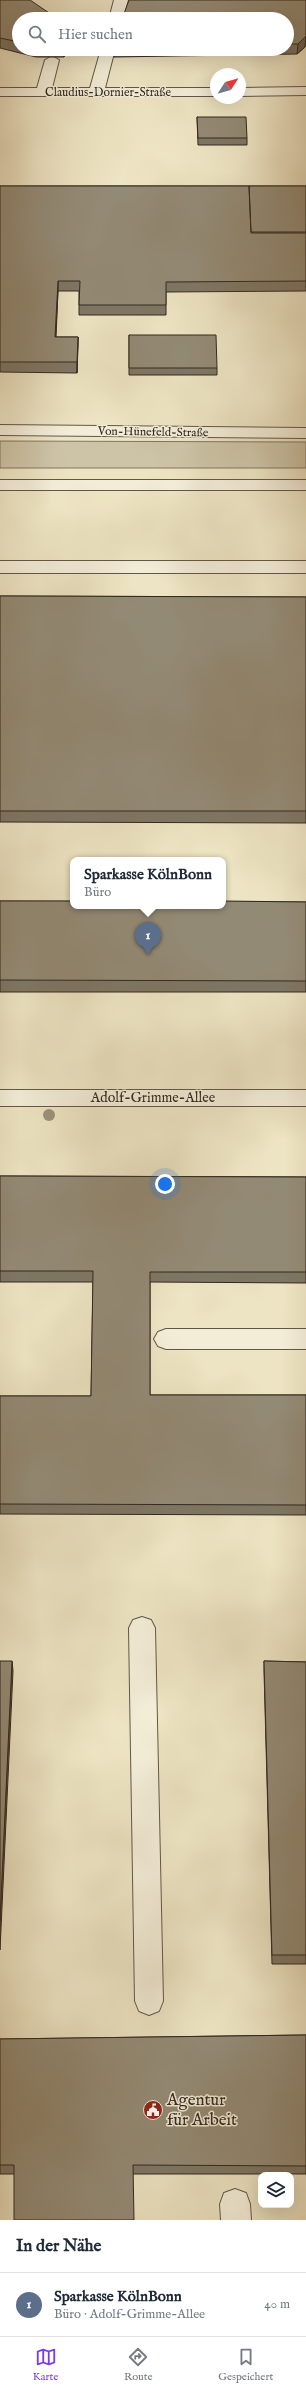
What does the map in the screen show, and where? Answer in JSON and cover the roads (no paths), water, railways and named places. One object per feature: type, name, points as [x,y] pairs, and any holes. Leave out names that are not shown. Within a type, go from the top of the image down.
[{"type":"street","points":[[118,12],[121,0]]},
{"type":"street","points":[[96,92],[106,56]]},
{"type":"street","points":[[43,92],[52,60]]},
{"type":"street","points":[[246,92],[306,91]]},
{"type":"street","name":"Claudius-Dornier-Straße","points":[[0,92],[210,92]]},
{"type":"street","name":"Von-Hünefeld-Straße","points":[[0,430],[306,433]]},
{"type":"street","points":[[0,485],[306,485]]},
{"type":"street","points":[[0,567],[306,567]]},
{"type":"street","name":"Adolf-Grimme-Allee","points":[[0,1098],[306,1098]]},
{"type":"street","points":[[166,1339],[306,1339]]},
{"type":"street","points":[[142,1628],[149,2001]]},
{"type":"place","name":"Sparkasse KölnBonn","points":[[148,955]]},
{"type":"place","name":"Agentur für Arbeit","points":[[153,2110]]}]
